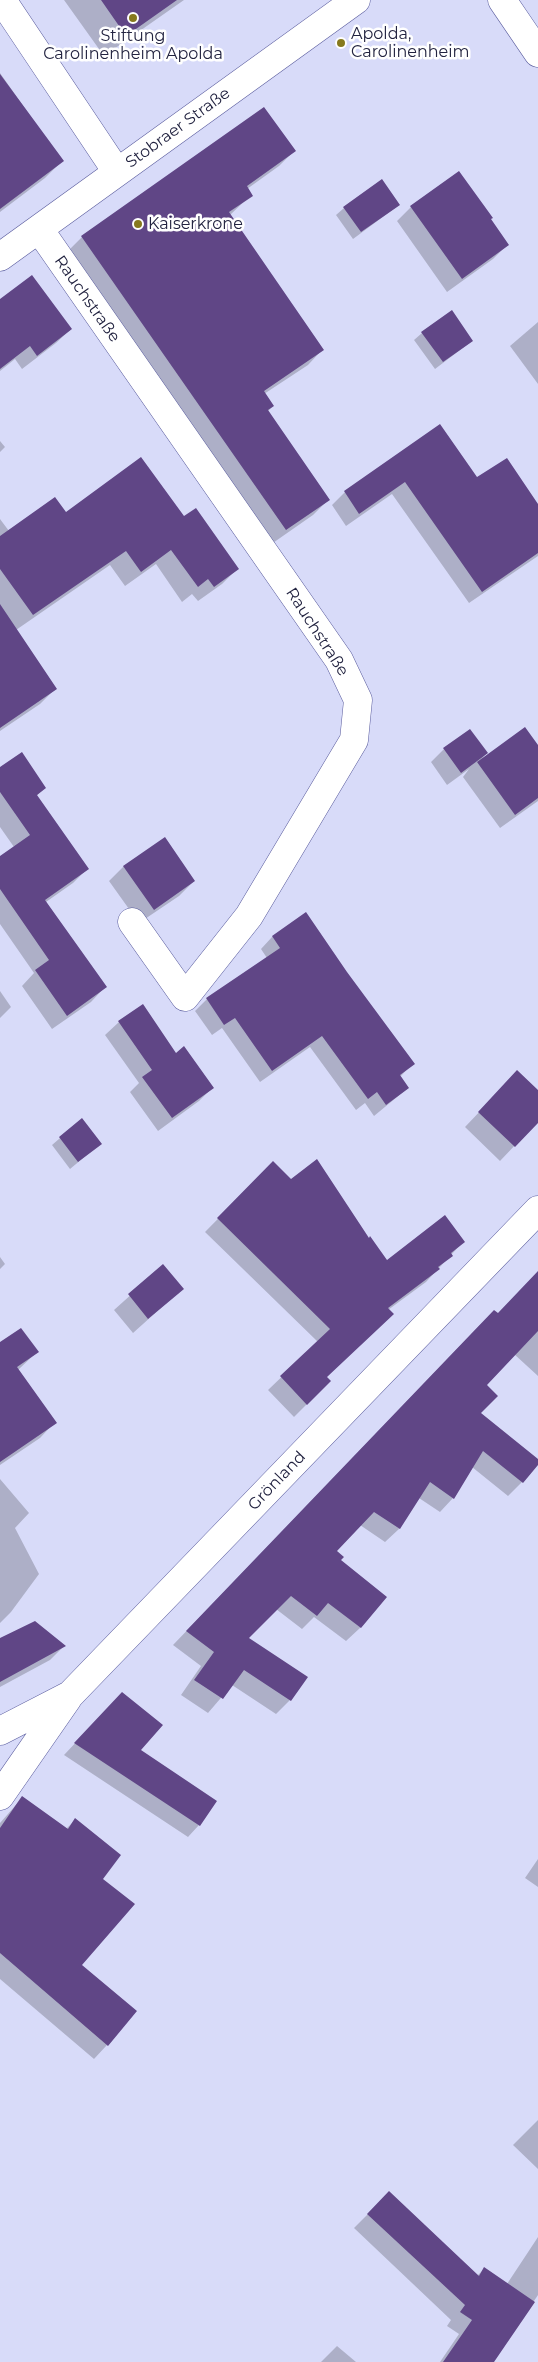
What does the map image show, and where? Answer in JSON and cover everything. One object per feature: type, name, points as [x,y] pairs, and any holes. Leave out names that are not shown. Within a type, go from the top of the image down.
[{"type":"street","points":[[2,0],[117,172]]},
{"type":"street","name":"Stobraer Straße","points":[[0,257],[356,0]]},
{"type":"street","points":[[502,0],[538,53]]},
{"type":"street","name":"Rauchstraße","points":[[39,229],[339,660],[358,700],[354,740],[249,916],[184,997],[132,922]]},
{"type":"street","name":"Grönland","points":[[0,1731],[70,1695],[538,1210]]},
{"type":"street","points":[[0,1796],[70,1695]]},
{"type":"building","name":"Stiftung Carolinenheim Apolda","points":[[101,0],[177,0],[126,36]]},
{"type":"building","points":[[0,74],[64,161],[0,209]]},
{"type":"building","points":[[264,107],[296,151],[247,186],[253,196],[229,212],[324,350],[264,391],[274,406],[268,410],[330,500],[286,530],[81,236]]},
{"type":"building","points":[[459,171],[493,218],[491,219],[509,245],[462,279],[410,206]]},
{"type":"building","points":[[382,179],[400,205],[361,232],[343,207]]},
{"type":"building","points":[[32,275],[72,329],[37,356],[30,346],[0,369],[0,299]]},
{"type":"building","points":[[452,310],[473,341],[443,362],[421,332]]},
{"type":"building","points":[[440,424],[477,477],[507,458],[538,504],[538,553],[482,592],[405,482],[359,514],[344,491]]},
{"type":"building","points":[[141,457],[184,516],[196,508],[239,569],[214,587],[208,579],[198,587],[171,550],[141,572],[126,551],[33,615],[0,569],[0,536],[55,497],[66,512]]},
{"type":"building","points":[[0,604],[57,689],[0,728]]},
{"type":"building","points":[[525,727],[538,745],[538,798],[515,815],[477,762]]},
{"type":"building","points":[[470,729],[488,753],[461,773],[443,748]]},
{"type":"building","points":[[22,752],[46,788],[37,795],[89,869],[45,900],[107,987],[67,1016],[35,970],[49,960],[0,889],[0,856],[30,835],[0,792],[0,767]]},
{"type":"building","points":[[165,837],[195,881],[154,910],[123,866]]},
{"type":"building","points":[[306,912],[347,972],[415,1064],[400,1075],[409,1088],[386,1105],[377,1092],[368,1099],[322,1036],[272,1071],[235,1018],[224,1025],[206,998],[280,948],[272,936]]},
{"type":"building","points":[[143,1004],[176,1053],[184,1046],[214,1088],[172,1118],[142,1077],[152,1070],[118,1021]]},
{"type":"building","points":[[517,1070],[538,1090],[538,1123],[515,1147],[478,1112]]},
{"type":"building","points":[[82,1118],[102,1144],[78,1162],[59,1137]]},
{"type":"building","points":[[317,1159],[369,1238],[370,1236],[387,1260],[445,1215],[465,1242],[451,1253],[453,1256],[438,1267],[440,1269],[388,1308],[394,1314],[327,1377],[331,1381],[307,1405],[280,1376],[330,1329],[217,1218],[273,1161],[291,1179]]},
{"type":"building","points":[[163,1264],[184,1289],[148,1319],[128,1294]]},
{"type":"building","points":[[538,1271],[538,1331],[487,1385],[498,1396],[481,1413],[538,1459],[538,1465],[523,1483],[483,1451],[454,1499],[430,1482],[400,1529],[374,1512],[337,1551],[344,1557],[341,1560],[387,1597],[361,1628],[328,1603],[317,1616],[291,1596],[249,1638],[308,1677],[291,1701],[244,1670],[223,1699],[194,1680],[214,1652],[186,1631],[494,1310],[498,1313]]},
{"type":"building","points":[[21,1328],[39,1352],[17,1367],[57,1423],[0,1462],[0,1342]]},
{"type":"building","points":[[35,1621],[66,1646],[0,1682],[0,1638]]},
{"type":"building","points":[[122,1692],[163,1725],[141,1750],[217,1801],[200,1826],[74,1743]]},
{"type":"building","points":[[22,1796],[68,1829],[75,1818],[121,1855],[103,1879],[135,1904],[82,1965],[137,2011],[108,2046],[0,1953],[0,1828]]},
{"type":"building","points":[[389,2191],[479,2276],[484,2267],[535,2302],[494,2362],[443,2362],[472,2320],[460,2312],[465,2305],[367,2214]]},
{"type":"place","name":"Stiftung Carolinenheim Apolda","points":[[133,18]]},
{"type":"place","name":"Apolda, Carolinenheim","points":[[341,43]]},
{"type":"place","name":"Kaiserkrone","points":[[138,224]]}]
